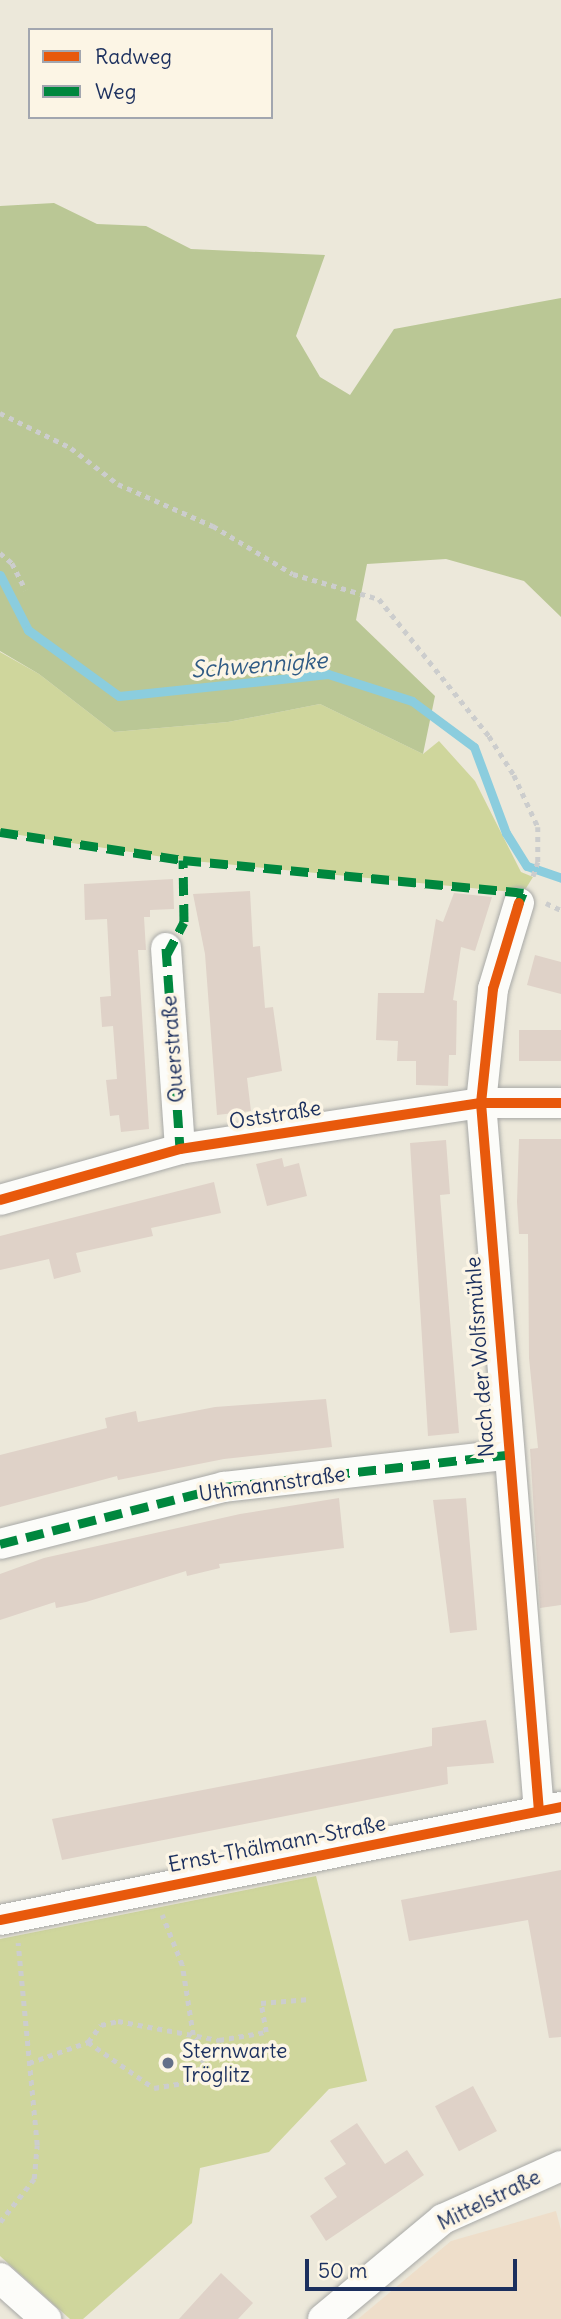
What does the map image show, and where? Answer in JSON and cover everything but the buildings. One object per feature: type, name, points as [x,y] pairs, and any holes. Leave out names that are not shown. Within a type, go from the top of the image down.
[{"type":"street","name":"Nach der Wolfsmühle","points":[[519,903],[493,989],[481,1103],[506,1455],[550,1809]]},
{"type":"street","name":"Querstraße","points":[[166,948],[180,1149]]},
{"type":"street","name":"Oststraße","points":[[0,1200],[180,1149],[481,1103],[561,1103]]},
{"type":"street","name":"Uthmannstraße","points":[[0,1544],[224,1487],[506,1455]]},
{"type":"street","name":"Ernst-Thälmann-Straße","points":[[7,1919],[550,1809]]},
{"type":"street","name":"Mittelstraße","points":[[323,2319],[443,2219],[561,2166]]},
{"type":"street","points":[[0,2278],[46,2319]]},
{"type":"path","points":[[0,414],[71,449],[118,484],[213,526],[293,574],[379,599],[489,736],[514,775],[538,827],[538,862],[533,877]]},
{"type":"path","points":[[0,553],[12,563],[26,590]]},
{"type":"path","points":[[88,2042],[154,2088],[194,2081],[203,2062],[193,2035],[182,1965],[151,1889]]},
{"type":"path","points":[[0,2222],[34,2179],[37,2145],[29,2063],[7,1919]]},
{"type":"path","points":[[29,2063],[88,2042],[101,2025],[118,2021],[219,2040],[267,2032],[261,2003],[310,1998]]},
{"type":"shaded area","points":[[556,2211],[561,2230],[561,2319],[358,2319],[451,2241]]},
{"type":"green space","points":[[54,203],[97,224],[146,226],[191,249],[325,255],[296,336],[320,377],[350,395],[394,329],[561,298],[561,617],[524,581],[446,559],[367,564],[356,620],[435,696],[423,754],[320,704],[228,722],[114,732],[39,674],[0,651],[0,206]]},
{"type":"green space","points":[[0,652],[39,674],[114,732],[228,722],[320,704],[423,754],[439,741],[475,781],[521,872],[533,877],[523,893],[183,860],[0,832]]},
{"type":"green space","points":[[316,1876],[367,2081],[329,2089],[269,2152],[200,2168],[192,2223],[83,2319],[70,2319],[0,2256],[0,1939]]},
{"type":"waterway","name":"Schwennigke","points":[[0,575],[28,630],[119,696],[328,674],[412,701],[474,747],[506,833],[527,866],[561,878]]},
{"type":"marked path","points":[[0,832],[183,860],[523,893],[517,908]]},
{"type":"marked path","points":[[166,956],[184,922],[183,860]]},
{"type":"marked path","points":[[166,948],[180,1149]]},
{"type":"marked path","points":[[0,1544],[224,1487],[506,1455]]},
{"type":"cycle path","points":[[519,903],[493,989],[481,1103],[539,1811]]},
{"type":"cycle path","points":[[0,1200],[180,1149],[481,1103],[561,1103]]},
{"type":"cycle path","points":[[0,1920],[561,1807]]},
{"type":"place","name":"Sternwarte Tröglitz","points":[[168,2063]]}]
